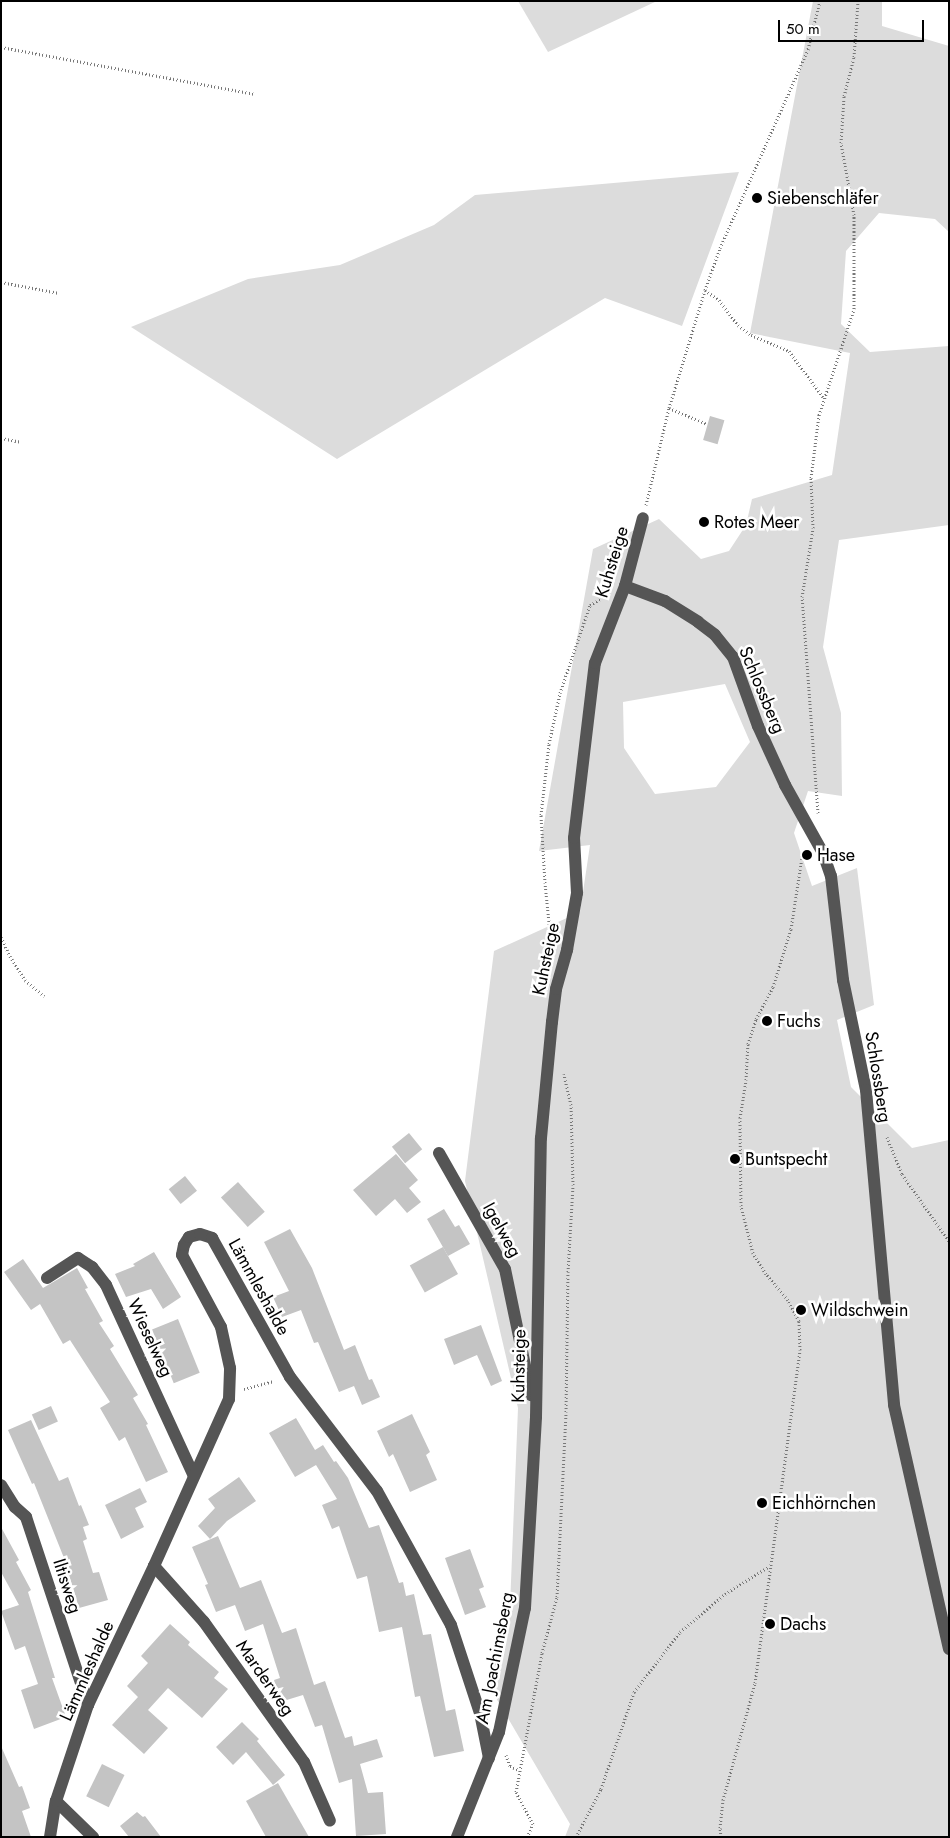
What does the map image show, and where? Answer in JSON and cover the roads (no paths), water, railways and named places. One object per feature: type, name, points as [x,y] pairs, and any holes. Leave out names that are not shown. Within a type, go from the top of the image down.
[{"type":"street","name":"Kuhsteige","points":[[536,1417],[541,1138],[553,1014],[556,989],[568,950],[577,892],[574,838],[595,663],[625,586],[643,518]]},
{"type":"street","name":"Schlossberg","points":[[625,586],[665,601],[698,622],[716,635],[733,657],[758,726],[785,785],[810,827],[831,876],[843,980],[866,1090],[894,1405],[949,1649]]},
{"type":"street","name":"Igelweg","points":[[440,1153],[504,1269],[536,1417]]},
{"type":"street","name":"Lämmleshalde","points":[[50,1837],[56,1801],[88,1705],[154,1566],[229,1399],[230,1368],[221,1327],[182,1255],[184,1244],[189,1238],[200,1234],[212,1238],[290,1377],[377,1491],[450,1625],[480,1713],[489,1758]]},
{"type":"street","name":"Wieselweg","points":[[47,1278],[78,1258],[92,1267],[101,1279],[194,1476]]},
{"type":"street","name":"Am Joachimsberg","points":[[457,1837],[499,1732],[525,1608],[536,1417]]},
{"type":"street","name":"Iltisweg","points":[[1,1485],[15,1507],[26,1517],[88,1705]]},
{"type":"street","name":"Marderweg","points":[[154,1566],[204,1622],[304,1762],[330,1821]]},
{"type":"street","points":[[56,1801],[93,1837]]},
{"type":"place","name":"Siebenschläfer","points":[[757,198]]},
{"type":"place","name":"Rotes Meer","points":[[704,522]]},
{"type":"place","name":"Hase","points":[[807,855]]},
{"type":"place","name":"Fuchs","points":[[767,1021]]},
{"type":"place","name":"Buntspecht","points":[[735,1159]]},
{"type":"place","name":"Wildschwein","points":[[801,1310]]},
{"type":"place","name":"Eichhörnchen","points":[[762,1503]]},
{"type":"place","name":"Dachs","points":[[770,1624]]}]
